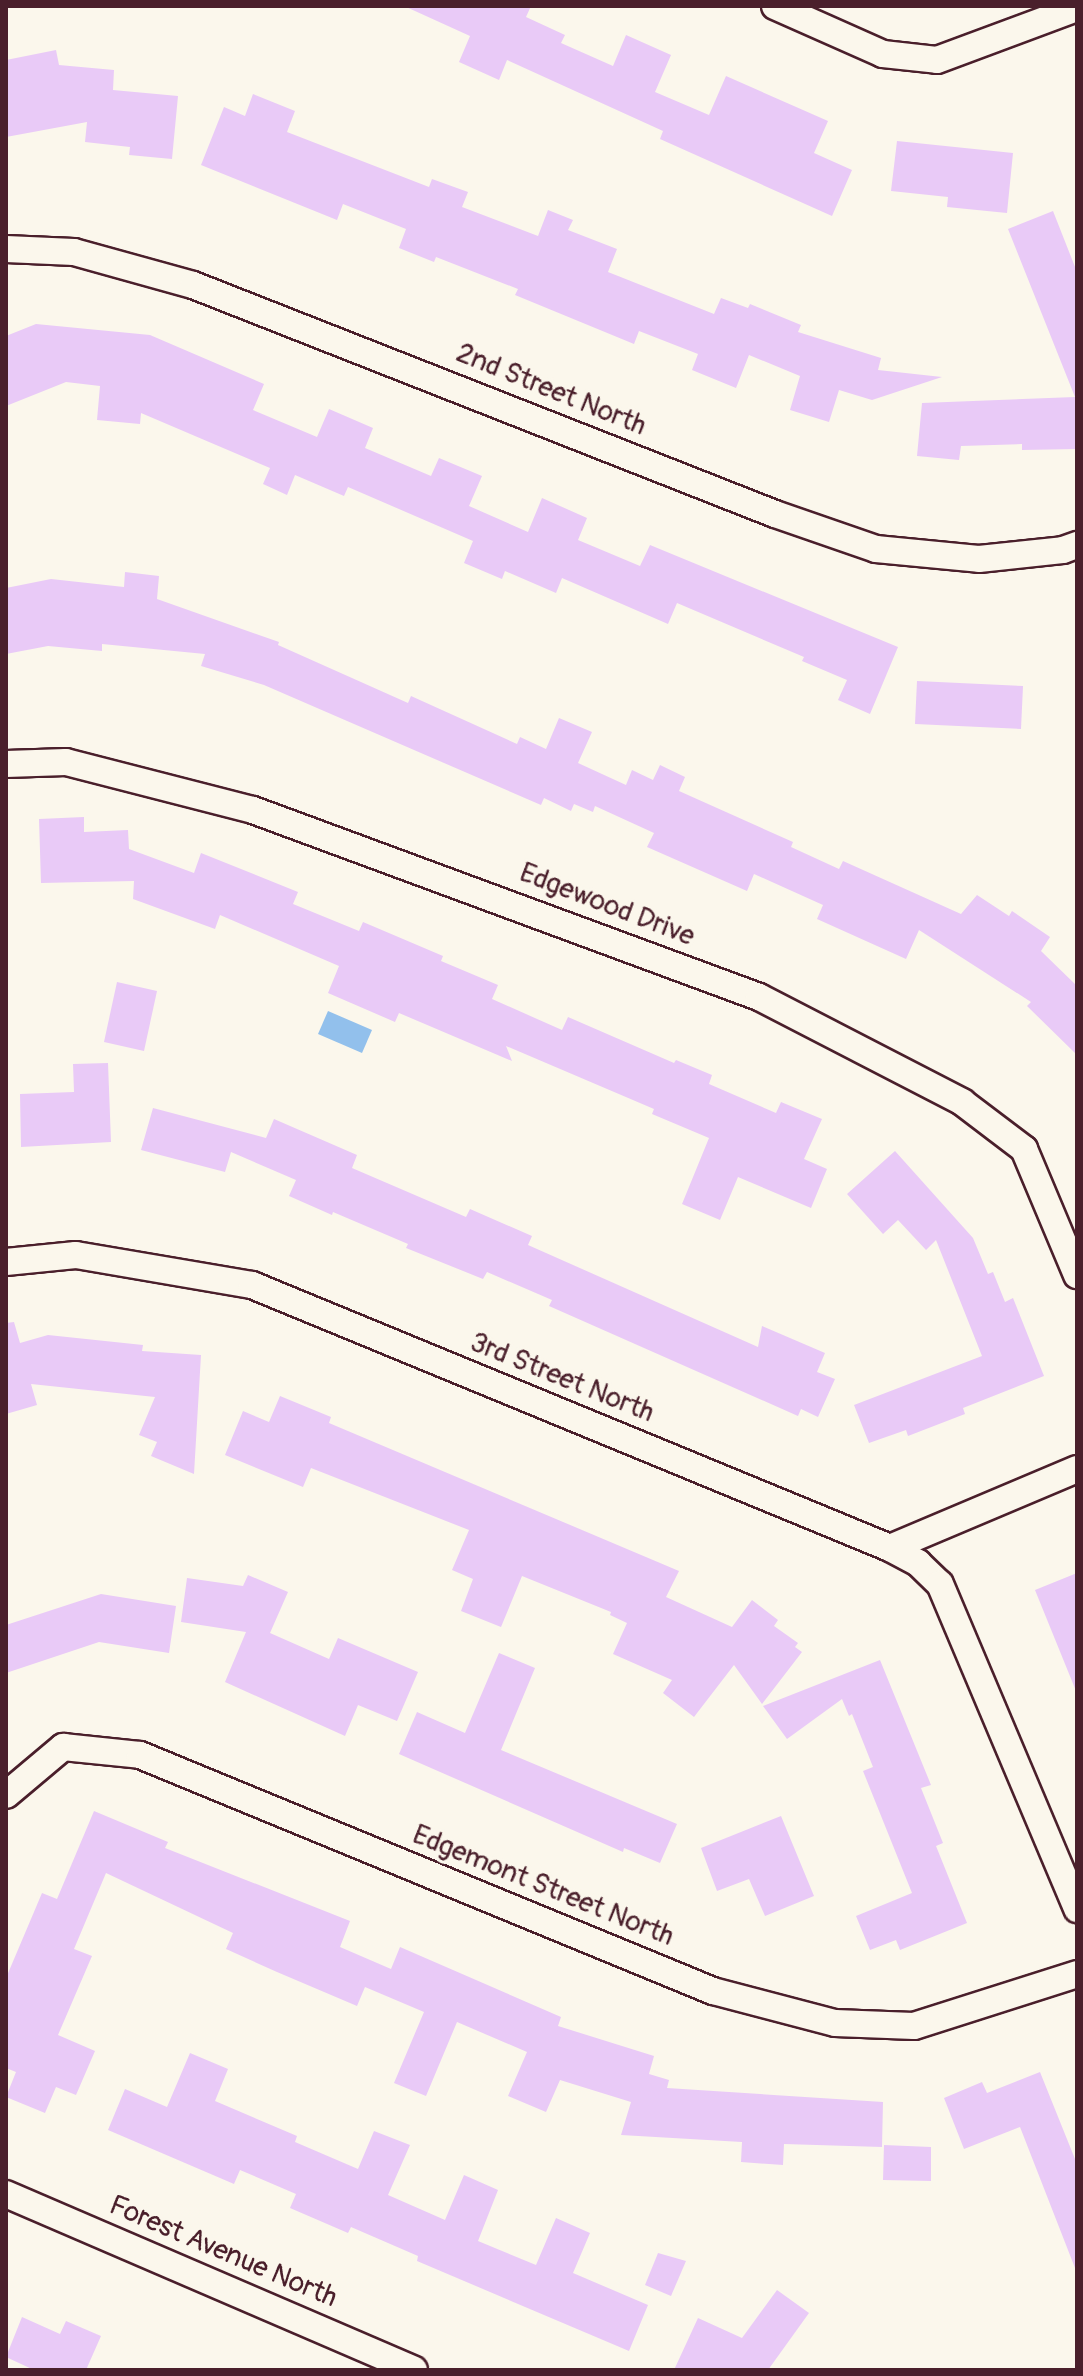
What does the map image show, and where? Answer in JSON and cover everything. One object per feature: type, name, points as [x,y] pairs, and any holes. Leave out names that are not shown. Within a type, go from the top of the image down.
[{"type":"street","points":[[775,6],[883,54],[937,60],[1071,16]]},
{"type":"street","name":"2nd Street North","points":[[6,249],[74,252],[193,285],[775,514],[876,549],[979,559],[1063,550],[1077,545]]},
{"type":"street","name":"Edgewood Drive","points":[[6,764],[66,762],[253,810],[759,997],[962,1102],[1024,1149],[1077,1275]]},
{"type":"street","name":"3rd Street North","points":[[6,1262],[76,1255],[252,1285],[890,1548],[918,1563],[940,1584],[1077,1909]]},
{"type":"street","points":[[890,1548],[1077,1469]]},
{"type":"street","name":"Edgemont Street North","points":[[6,1795],[63,1747],[140,1755],[713,1991],[835,2023],[914,2026],[1077,1974]]},
{"type":"street","name":"Forest Avenue North","points":[[6,2194],[414,2370]]},
{"type":"water","points":[[328,1011],[372,1030],[362,1053],[318,1034]]},
{"type":"building","points":[[404,6],[531,6],[526,17],[565,35],[561,43],[613,66],[626,35],[671,55],[655,92],[709,115],[726,76],[828,121],[814,153],[852,170],[832,216],[660,139],[663,131],[507,60],[499,80],[459,62],[470,36]]},
{"type":"building","points":[[56,50],[59,65],[114,70],[113,90],[178,96],[172,159],[129,155],[130,147],[85,142],[87,122],[6,137],[6,60]]},
{"type":"building","points":[[253,94],[295,111],[287,132],[429,187],[432,179],[468,192],[462,207],[538,236],[548,210],[573,220],[568,230],[617,249],[608,272],[714,314],[721,298],[748,308],[750,304],[801,325],[798,332],[881,358],[878,370],[942,377],[872,400],[839,390],[829,422],[790,410],[800,376],[749,355],[736,388],[692,370],[698,354],[639,331],[634,344],[515,295],[518,289],[436,257],[434,262],[399,248],[406,229],[343,204],[337,220],[201,165],[224,107],[245,116]]},
{"type":"building","points":[[897,141],[1013,153],[1007,213],[947,207],[948,197],[891,191]]},
{"type":"building","points":[[1053,211],[1077,272],[1077,449],[1022,450],[1022,444],[961,446],[959,460],[917,456],[922,403],[1075,397],[1008,229]]},
{"type":"building","points":[[36,324],[150,335],[264,384],[253,410],[317,437],[329,409],[373,428],[365,448],[431,476],[439,458],[482,476],[469,506],[528,532],[542,498],[587,518],[578,540],[640,566],[650,545],[898,647],[870,714],[838,700],[847,680],[802,661],[804,657],[677,603],[668,624],[562,578],[556,593],[505,571],[502,579],[464,563],[473,541],[348,487],[344,496],[295,475],[287,495],[263,484],[270,468],[141,413],[140,424],[97,420],[100,386],[66,382],[6,406],[6,336]]},
{"type":"building","points":[[125,572],[159,576],[157,599],[279,642],[278,645],[408,703],[411,696],[517,744],[520,737],[546,749],[559,718],[592,732],[578,763],[626,785],[632,770],[653,780],[660,765],[685,777],[679,791],[793,842],[791,847],[839,869],[843,861],[961,914],[977,895],[1009,916],[1012,911],[1050,937],[1041,951],[1077,986],[1077,1055],[1027,1006],[1031,1002],[919,930],[906,959],[817,919],[823,905],[754,874],[747,891],[647,847],[654,833],[595,806],[593,812],[574,804],[571,811],[544,798],[541,805],[264,685],[201,666],[205,654],[102,644],[102,651],[48,646],[6,654],[6,588],[51,579],[124,587]]},
{"type":"building","points":[[917,681],[1023,686],[1021,729],[915,724]]},
{"type":"building","points":[[84,817],[84,832],[128,830],[129,849],[194,873],[201,853],[298,892],[293,904],[359,931],[363,922],[443,956],[441,961],[498,985],[492,999],[562,1030],[568,1017],[674,1063],[676,1060],[712,1075],[709,1084],[776,1113],[781,1102],[822,1119],[804,1159],[827,1169],[811,1208],[738,1177],[720,1220],[682,1204],[709,1138],[652,1114],[654,1109],[506,1046],[512,1061],[399,1013],[395,1022],[328,993],[339,966],[220,915],[215,929],[133,899],[134,881],[41,883],[39,819]]},
{"type":"building","points":[[117,982],[157,991],[144,1051],[104,1042]]},
{"type":"building","points":[[108,1063],[111,1142],[21,1147],[20,1094],[74,1092],[73,1064]]},
{"type":"building","points":[[153,1108],[266,1138],[274,1119],[357,1155],[352,1168],[466,1217],[470,1209],[532,1236],[528,1245],[758,1347],[762,1326],[825,1353],[817,1372],[835,1379],[818,1417],[801,1409],[798,1416],[549,1306],[552,1300],[487,1272],[483,1279],[406,1248],[408,1244],[289,1196],[296,1180],[231,1152],[225,1172],[141,1150]]},
{"type":"building","points":[[895,1151],[973,1238],[988,1274],[993,1272],[1005,1302],[1013,1298],[1044,1376],[963,1408],[965,1414],[908,1436],[906,1430],[869,1443],[854,1405],[982,1356],[936,1240],[926,1250],[898,1220],[883,1234],[847,1194]]},
{"type":"building","points":[[14,1322],[20,1343],[48,1335],[143,1345],[142,1351],[201,1355],[194,1474],[151,1456],[157,1442],[139,1435],[155,1397],[31,1384],[37,1405],[6,1414],[6,1323]]},
{"type":"building","points":[[280,1396],[331,1417],[329,1423],[679,1571],[666,1597],[732,1627],[752,1600],[778,1620],[774,1626],[798,1643],[795,1647],[802,1652],[762,1704],[734,1665],[694,1717],[663,1693],[672,1680],[613,1654],[627,1623],[610,1615],[611,1612],[522,1576],[501,1627],[461,1611],[473,1579],[452,1570],[469,1530],[311,1468],[303,1487],[225,1455],[243,1411],[269,1422]]},
{"type":"building","points":[[1077,1573],[1077,1691],[1076,1691],[1035,1590]]},
{"type":"building","points":[[248,1575],[288,1592],[270,1633],[329,1659],[338,1638],[418,1672],[397,1721],[358,1705],[345,1736],[225,1682],[246,1632],[181,1622],[187,1578],[243,1586]]},
{"type":"building","points":[[101,1594],[176,1606],[169,1653],[99,1642],[6,1673],[6,1625]]},
{"type":"building","points":[[499,1653],[535,1668],[501,1750],[677,1824],[660,1863],[624,1848],[623,1852],[399,1754],[417,1712],[465,1733]]},
{"type":"building","points":[[880,1660],[931,1785],[921,1788],[943,1843],[936,1846],[967,1923],[900,1950],[896,1940],[870,1950],[856,1916],[912,1893],[863,1771],[873,1767],[852,1714],[849,1716],[842,1699],[787,1739],[763,1706]]},
{"type":"building","points":[[94,1811],[168,1842],[165,1848],[350,1921],[340,1947],[391,1969],[400,1947],[561,2017],[558,2026],[654,2056],[649,2074],[669,2080],[667,2088],[883,2102],[882,2147],[784,2144],[783,2165],[741,2162],[742,2142],[621,2135],[631,2102],[560,2080],[546,2112],[508,2096],[527,2052],[457,2022],[426,2096],[394,2083],[424,2012],[365,1987],[357,2006],[277,1972],[226,1949],[233,1933],[106,1873],[74,1949],[92,1956],[58,2035],[95,2051],[76,2095],[56,2087],[45,2113],[6,2097],[16,2072],[6,2068],[6,1978],[42,1893],[57,1899]]},
{"type":"building","points":[[781,1816],[814,1896],[765,1916],[749,1879],[717,1891],[701,1848]]},
{"type":"building","points":[[190,2053],[228,2069],[215,2101],[297,2136],[295,2142],[358,2169],[374,2131],[410,2145],[388,2195],[445,2220],[464,2175],[498,2190],[478,2241],[536,2265],[556,2218],[590,2233],[573,2273],[648,2305],[629,2351],[417,2261],[418,2256],[351,2227],[348,2233],[290,2208],[296,2194],[240,2170],[234,2184],[108,2130],[125,2089],[167,2107]]},
{"type":"building","points":[[1040,2072],[1077,2164],[1075,2268],[1020,2127],[964,2149],[944,2098],[982,2082],[987,2093]]},
{"type":"building","points":[[884,2145],[931,2147],[931,2181],[883,2180]]},
{"type":"building","points":[[658,2253],[686,2261],[671,2296],[645,2285]]},
{"type":"building","points":[[777,2290],[809,2313],[768,2370],[674,2370],[698,2318],[742,2338]]},
{"type":"building","points":[[22,2317],[60,2334],[66,2321],[101,2336],[86,2370],[34,2370],[6,2357]]}]
